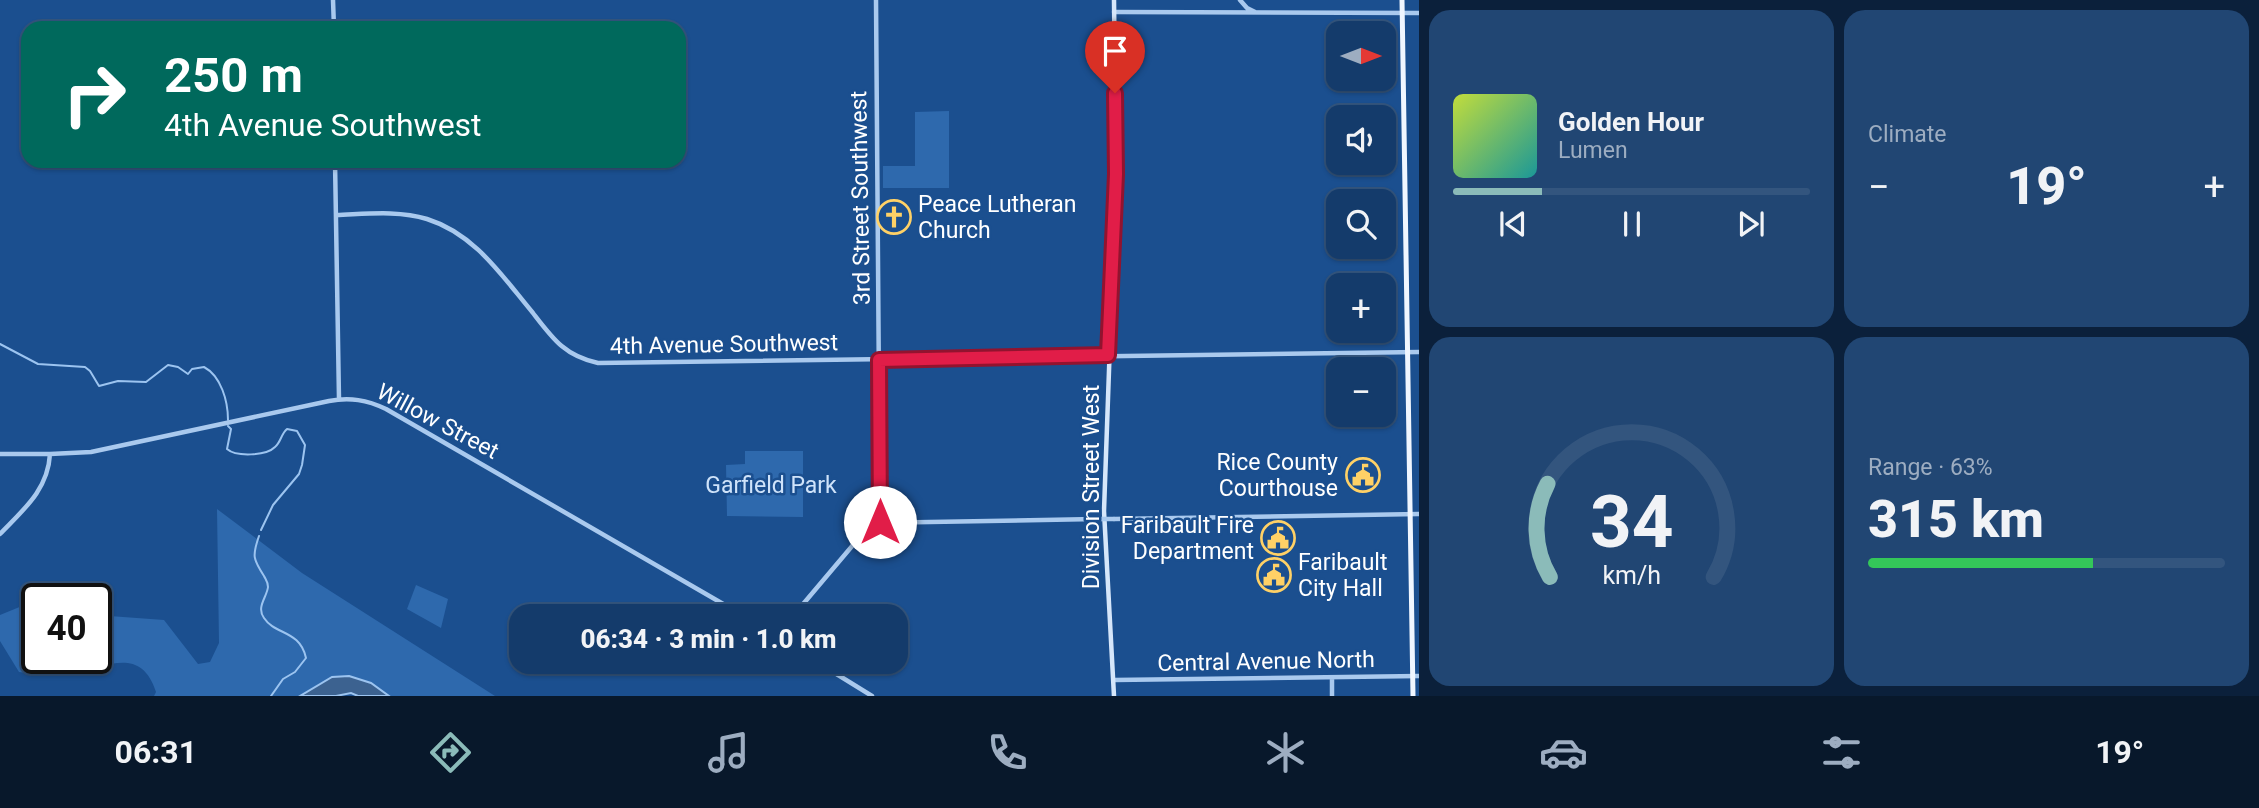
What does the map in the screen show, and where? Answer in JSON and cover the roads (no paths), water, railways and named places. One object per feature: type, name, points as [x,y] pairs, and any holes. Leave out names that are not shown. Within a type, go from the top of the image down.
[{"type":"main road","name":"Division Street West","points":[[1114,0],[1116,174],[1104,511],[1114,696]]},
{"type":"main road","points":[[1402,0],[1410,515],[1416,676],[1413,696]]},
{"type":"street","points":[[333,0],[334,21]]},
{"type":"street","name":"3rd Street Southwest","points":[[876,0],[880,522]]},
{"type":"street","points":[[1240,0],[1241,13]]},
{"type":"street","points":[[1240,0],[1247,8],[1259,14]]},
{"type":"street","points":[[1114,12],[1419,13]]},
{"type":"street","points":[[335,168],[339,399]]},
{"type":"street","name":"4th Avenue Southwest","points":[[337,215],[412,215],[439,224],[464,237],[490,261],[557,343],[576,357],[598,363],[1419,352]]},
{"type":"street","name":"Willow Street","points":[[0,454],[102,450],[339,399],[364,400],[386,409],[723,604]]},
{"type":"street","points":[[0,534],[37,495],[47,476],[50,454]]},
{"type":"street","points":[[803,604],[880,513]]},
{"type":"street","points":[[871,523],[1419,514]]},
{"type":"street","points":[[836,674],[872,696]]},
{"type":"street","name":"Central Avenue North","points":[[1114,680],[1416,676]]},
{"type":"street","points":[[1332,678],[1332,696]]},
{"type":"waterway","points":[[0,344],[38,364],[85,367],[99,386],[118,381],[146,382],[168,365],[178,367],[188,374],[192,369],[204,367],[219,383],[227,405],[228,420]]},
{"type":"waterway","points":[[228,426],[231,429],[227,449],[231,452],[258,454],[271,450],[287,429],[297,431],[305,445],[299,474],[273,505],[261,530]]},
{"type":"waterway","points":[[259,536],[255,557],[268,587],[261,606],[262,614],[274,627],[298,642],[306,658],[295,672],[283,679],[271,696]]},
{"type":"place","name":"Peace Lutheran Church","points":[[894,217]]},
{"type":"place","name":"Rice County Courthouse","points":[[1363,475]]},
{"type":"place","name":"Faribault Fire Department","points":[[1278,538]]},
{"type":"place","name":"Faribault City Hall","points":[[1274,575]]},
{"type":"park label","name":"Garfield Park","points":[[771,485]]}]
